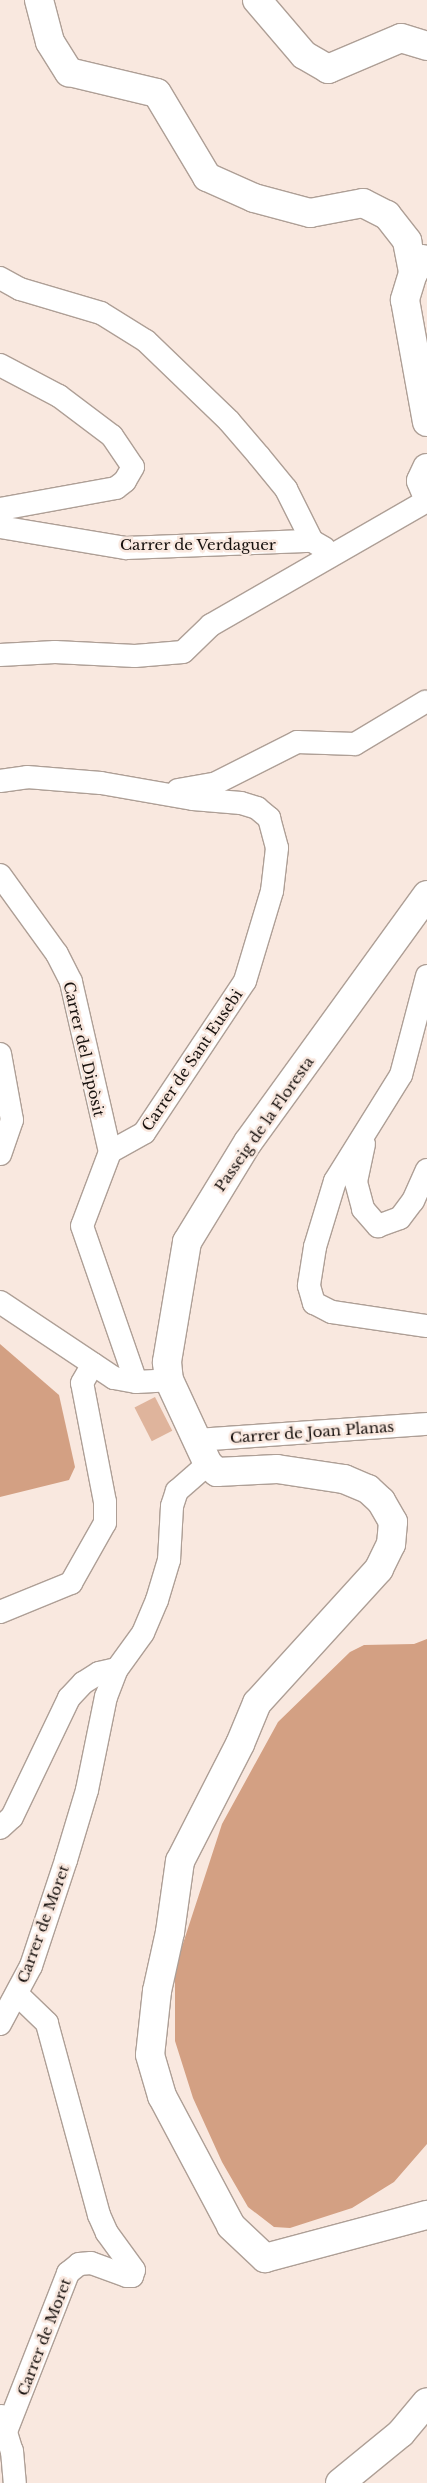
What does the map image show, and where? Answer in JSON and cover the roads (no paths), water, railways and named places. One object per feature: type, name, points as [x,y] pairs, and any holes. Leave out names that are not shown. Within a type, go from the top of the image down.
[{"type":"street","points":[[39,0],[50,42],[69,72],[157,93],[207,177],[254,198],[310,213],[363,203],[387,215],[407,241],[420,263],[405,300],[427,422]]},
{"type":"street","points":[[257,0],[304,56],[328,69],[401,38],[427,46]]},
{"type":"street","points":[[0,278],[20,290],[101,314],[146,341],[229,421],[260,456],[286,489],[312,541],[333,554]]},
{"type":"street","points":[[0,365],[59,396],[112,436],[126,453],[132,467],[125,481],[116,488],[0,509]]},
{"type":"street","points":[[427,468],[421,481],[427,495]]},
{"type":"street","points":[[0,655],[55,652],[135,656],[183,652],[211,624],[427,501]]},
{"type":"street","name":"Carrer de Verdaguer","points":[[0,527],[126,548],[312,541]]},
{"type":"street","points":[[0,781],[27,777],[168,792],[216,783],[297,742],[355,744],[425,702]]},
{"type":"street","name":"Carrer de Sant Eusebi","points":[[110,1152],[144,1133],[245,982],[263,926],[277,867],[277,848],[268,818],[257,808],[168,792]]},
{"type":"street","name":"Carrer del Dipòsit","points":[[0,875],[57,954],[71,982],[110,1152]]},
{"type":"street","name":"Passeig de la Floresta","points":[[169,1380],[167,1362],[187,1242],[248,1142],[427,895]]},
{"type":"street","points":[[427,976],[401,1075],[335,1181],[314,1247],[309,1286],[314,1303],[332,1312],[427,1326]]},
{"type":"street","points":[[0,1054],[12,1120],[0,1154]]},
{"type":"street","points":[[368,1126],[356,1182],[363,1209],[378,1226],[400,1218],[413,1201],[427,1170]]},
{"type":"street","points":[[110,1152],[82,1226],[136,1382]]},
{"type":"street","points":[[0,1302],[114,1378],[136,1382],[169,1380],[203,1452],[217,1472],[277,1469],[344,1479],[368,1489],[381,1501],[393,1522],[392,1537],[379,1569],[257,1703],[240,1744],[180,1861],[170,1932],[157,1991],[150,2055],[162,2096],[231,2226],[265,2258],[427,2215]]},
{"type":"street","points":[[0,1612],[71,1583],[105,1523],[105,1502],[82,1383],[93,1364]]},
{"type":"street","name":"Carrer de Joan Planas","points":[[203,1452],[427,1424]]},
{"type":"street","name":"Carrer de Moret","points":[[16,2483],[3,2421],[68,2272],[79,2264],[91,2263],[127,2276],[132,2276],[134,2270],[107,2232],[99,2215],[47,2023],[18,1995],[66,1860],[87,1790],[106,1696],[118,1669],[143,1633],[157,1600],[169,1560],[172,1506],[177,1491],[203,1452]]},
{"type":"street","points":[[0,1828],[12,1817],[69,1698],[83,1683],[99,1673],[118,1669]]},
{"type":"street","points":[[0,2024],[18,1995]]},
{"type":"street","points":[[340,2483],[402,2433],[427,2402]]}]
